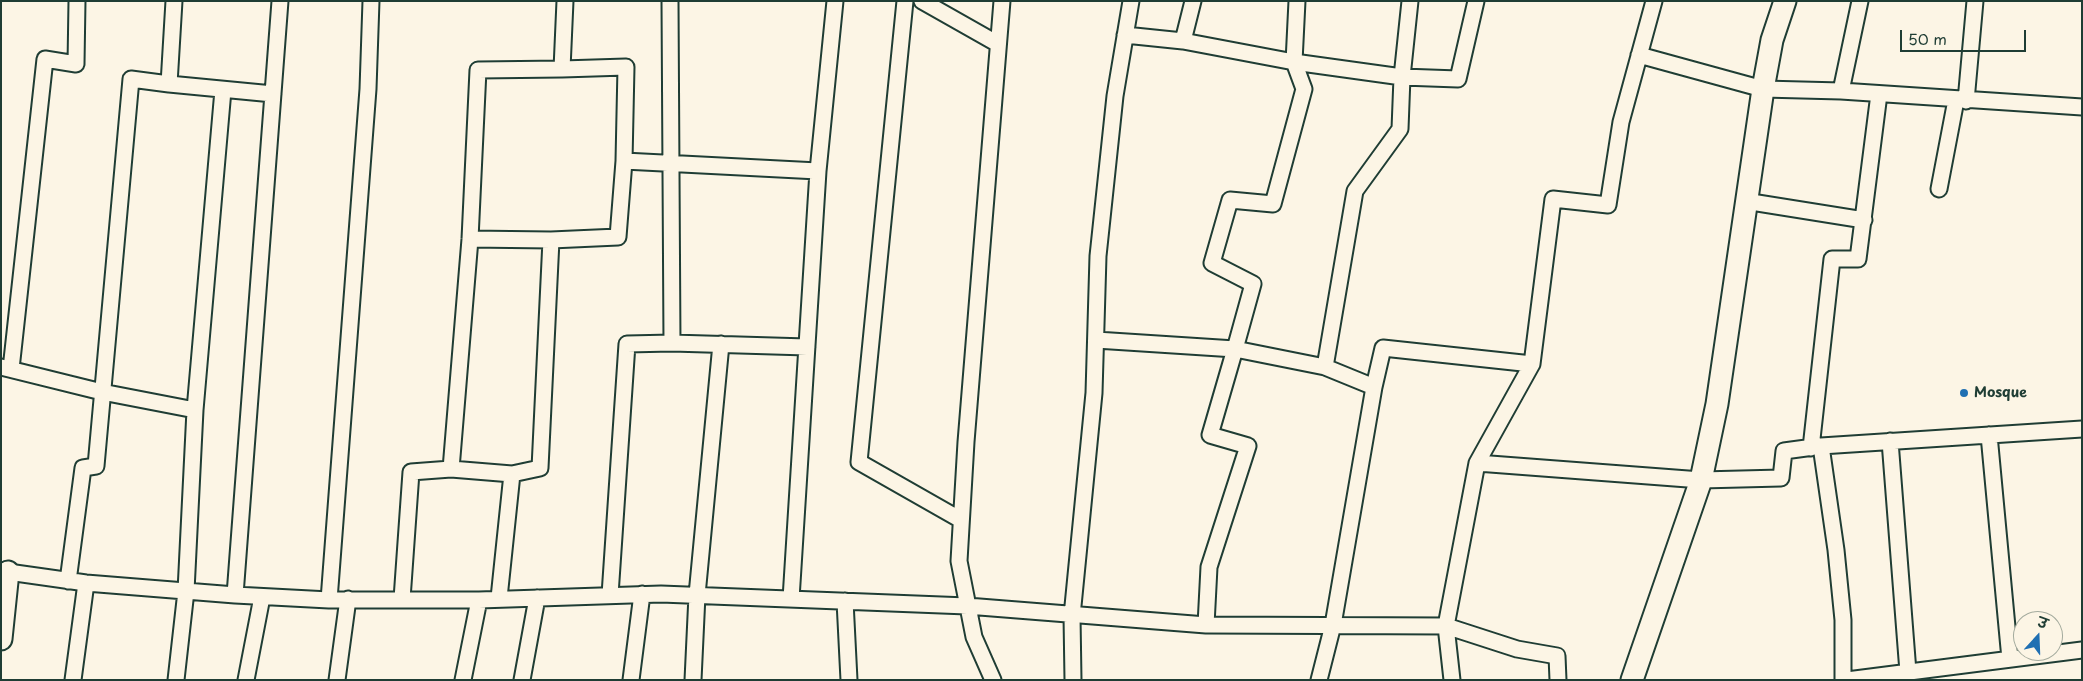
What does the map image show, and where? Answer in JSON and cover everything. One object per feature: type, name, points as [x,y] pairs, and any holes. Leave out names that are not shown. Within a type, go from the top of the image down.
[{"type":"street","points":[[77,1],[76,64],[45,59],[6,368],[102,392],[195,410]]},
{"type":"street","points":[[168,84],[174,1]]},
{"type":"street","points":[[235,596],[280,1]]},
{"type":"street","points":[[329,600],[368,89],[371,1]]},
{"type":"street","points":[[562,69],[565,1]]},
{"type":"street","points":[[670,1],[672,343]]},
{"type":"street","points":[[791,599],[818,171],[835,1]]},
{"type":"street","points":[[905,1],[859,462],[962,520]]},
{"type":"street","points":[[922,1],[998,44]]},
{"type":"street","points":[[993,680],[974,637],[959,561],[1002,1]]},
{"type":"street","points":[[1073,680],[1072,616],[1094,393],[1099,247],[1115,96],[1131,1]]},
{"type":"street","points":[[1182,41],[1193,1]]},
{"type":"street","points":[[1206,625],[1209,567],[1248,446],[1210,435],[1253,284],[1212,263],[1230,200],[1273,204],[1304,89],[1294,62],[1297,1]]},
{"type":"street","points":[[1325,367],[1355,191],[1400,129],[1402,77],[1410,1]]},
{"type":"street","points":[[1125,35],[1182,41],[1294,62],[1402,77],[1458,79],[1476,1]]},
{"type":"street","points":[[1452,680],[1446,626],[1477,463],[1532,364],[1553,199],[1608,205],[1621,122],[1654,1]]},
{"type":"street","points":[[1632,680],[1701,480],[1717,404],[1745,201],[1763,89],[1772,40],[1784,1]]},
{"type":"street","points":[[1841,91],[1860,1]]},
{"type":"street","points":[[1939,189],[1961,100],[1975,1]]},
{"type":"street","points":[[1639,55],[1763,89],[1841,91],[2082,107]]},
{"type":"street","points":[[451,469],[470,239],[478,70],[626,67],[624,161],[618,237],[551,240],[470,239]]},
{"type":"street","points":[[68,581],[83,468],[96,466],[131,79],[273,94]]},
{"type":"street","points":[[176,680],[186,591],[195,410],[223,90]]},
{"type":"street","points":[[1843,680],[1843,620],[1837,559],[1816,447],[1832,259],[1858,259],[1880,94]]},
{"type":"street","points":[[624,161],[818,171]]},
{"type":"street","points":[[1745,201],[1864,220]]},
{"type":"street","points":[[402,599],[411,472],[451,469],[512,474],[540,468],[551,240]]},
{"type":"street","points":[[1096,340],[1235,349],[1325,367],[1374,387]]},
{"type":"street","points":[[610,595],[627,344],[672,343],[807,347]]},
{"type":"street","points":[[693,680],[697,595],[720,344]]},
{"type":"street","points":[[1319,680],[1333,625],[1374,387],[1383,348],[1532,364]]},
{"type":"street","points":[[1477,463],[1701,480],[1781,478],[1784,452],[1816,447],[1890,441],[2082,430]]},
{"type":"street","points":[[1989,435],[2010,659]]},
{"type":"street","points":[[1890,441],[1908,672]]},
{"type":"street","points":[[499,598],[512,474]]},
{"type":"street","points":[[1,638],[5,571],[68,581],[235,596],[329,600],[479,600],[642,594],[697,595],[967,606],[1072,616],[1206,625],[1446,626],[1518,649],[1558,656],[1558,680]]},
{"type":"street","points":[[73,680],[86,582]]},
{"type":"street","points":[[631,680],[642,594]]},
{"type":"street","points":[[246,680],[262,597]]},
{"type":"street","points":[[522,680],[537,598]]},
{"type":"street","points":[[337,680],[348,599]]},
{"type":"street","points":[[463,680],[479,600]]},
{"type":"street","points":[[845,601],[849,680]]},
{"type":"street","points":[[1847,680],[1908,672],[1943,674],[2010,659],[2082,650]]},
{"type":"place","name":"Mosque","points":[[1964,393]]}]
